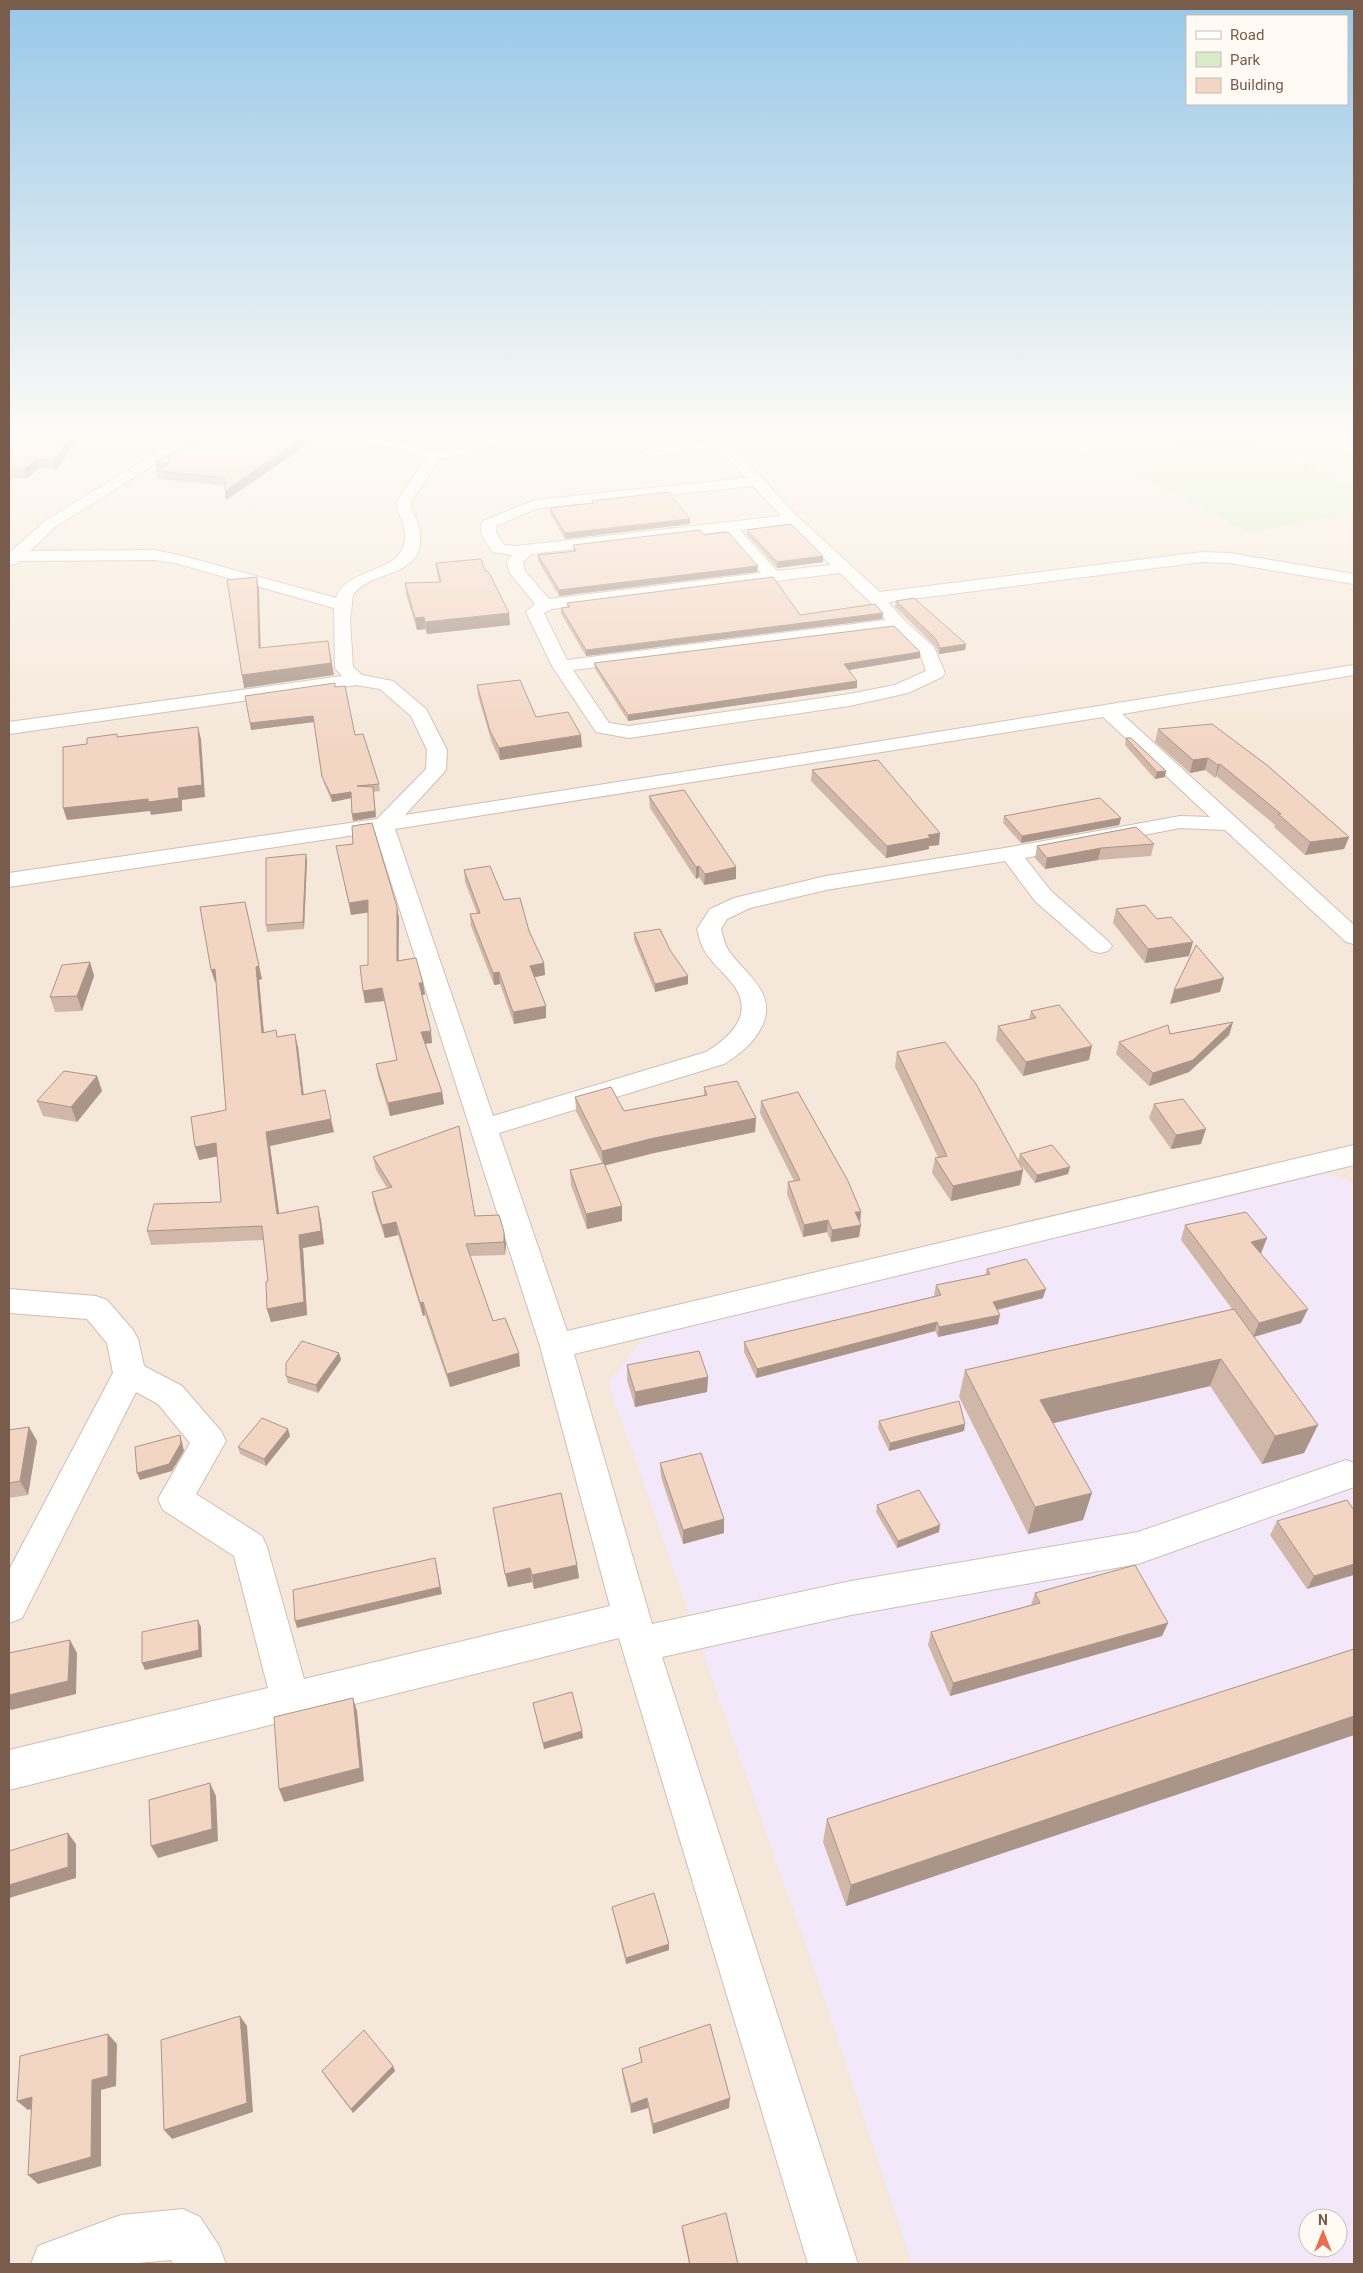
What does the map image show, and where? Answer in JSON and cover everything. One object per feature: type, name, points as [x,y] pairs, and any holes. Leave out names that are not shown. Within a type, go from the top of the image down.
[{"type":"street","points":[[12,559],[35,538]]},
{"type":"street","points":[[356,678],[344,668],[342,605],[350,586],[394,568],[408,556],[413,538]]},
{"type":"street","points":[[491,538],[499,549],[505,551],[622,538]]},
{"type":"street","points":[[739,538],[773,577]]},
{"type":"street","points":[[813,538],[876,598],[898,624],[928,651],[936,673],[901,689],[849,700],[630,732],[612,731],[603,728],[561,666],[535,612],[545,605],[844,568]]},
{"type":"street","points":[[526,550],[515,561],[517,572],[545,605]]},
{"type":"street","points":[[12,559],[154,555],[342,605]]},
{"type":"street","points":[[876,598],[1202,558],[1229,558],[1354,580]]},
{"type":"street","points":[[561,666],[898,624]]},
{"type":"street","points":[[9,880],[383,825],[1108,712],[1354,670]]},
{"type":"street","points":[[10,727],[356,678],[386,685],[419,713],[438,750],[436,770],[383,825]]},
{"type":"street","points":[[1108,712],[1354,937]]},
{"type":"street","points":[[484,1128],[715,1058],[730,1050],[744,1038],[754,1019],[754,1003],[748,988],[715,948],[709,929],[718,914],[742,903],[826,883],[1011,854],[1180,822],[1229,824]]},
{"type":"street","points":[[383,825],[556,1346],[635,1631],[833,2264]]},
{"type":"street","points":[[1011,854],[1044,896],[1100,946]]},
{"type":"street","points":[[556,1346],[1354,1156]]},
{"type":"street","points":[[9,1301],[96,1308],[122,1340],[129,1373],[9,1606]]},
{"type":"street","points":[[129,1373],[170,1395],[209,1441],[175,1499],[249,1547],[290,1699]]},
{"type":"street","points":[[9,1770],[290,1699],[635,1631],[851,1598],[1138,1548],[1346,1475]]},
{"type":"street","points":[[56,2264],[121,2240],[184,2234],[201,2264]]},
{"type":"shaded area","points":[[9,538],[1354,538],[1354,2264],[9,2264]]},
{"type":"shaded area","points":[[1327,1173],[1354,1183],[1354,2264],[912,2264],[827,2006],[608,1382],[649,1332]]},
{"type":"building","points":[[632,538],[733,538],[758,566],[559,590],[538,555],[576,551],[573,545]]},
{"type":"building","points":[[755,538],[805,538],[823,556],[777,562]]},
{"type":"building","points":[[481,559],[485,571],[488,571],[509,613],[425,622],[424,617],[415,618],[405,583],[441,582],[436,563]]},
{"type":"building","points":[[257,577],[259,648],[328,641],[331,663],[242,675],[227,580]]},
{"type":"building","points":[[773,577],[800,615],[875,604],[883,613],[586,650],[561,608],[570,607],[567,603]]},
{"type":"building","points":[[914,598],[966,644],[940,648],[936,639],[896,601]]},
{"type":"building","points":[[894,626],[920,652],[844,664],[857,681],[628,715],[594,663]]},
{"type":"building","points":[[520,680],[536,717],[568,712],[581,735],[499,748],[490,731],[477,685]]},
{"type":"building","points":[[335,683],[335,687],[345,686],[355,735],[363,734],[379,784],[357,786],[373,787],[375,811],[352,814],[351,792],[331,795],[322,777],[313,716],[250,723],[245,696]]},
{"type":"building","points":[[1212,724],[1268,766],[1349,837],[1310,842],[1278,814],[1281,814],[1220,764],[1218,765],[1208,758],[1193,760],[1158,729]]},
{"type":"building","points":[[198,727],[202,785],[178,788],[179,798],[148,802],[148,799],[63,808],[63,747],[87,744],[87,738],[117,734],[117,737]]},
{"type":"building","points":[[1126,738],[1131,738],[1166,771],[1157,772]]},
{"type":"building","points":[[878,760],[940,833],[928,835],[930,838],[887,846],[812,770]]},
{"type":"building","points":[[684,790],[736,867],[705,874],[699,866],[696,867],[649,796]]},
{"type":"building","points":[[1100,798],[1121,818],[1022,836],[1004,816]]},
{"type":"building","points":[[372,823],[397,907],[397,961],[416,958],[423,983],[419,983],[431,1031],[421,1032],[442,1092],[388,1103],[376,1064],[397,1060],[382,988],[363,991],[360,966],[368,965],[368,900],[349,903],[336,846],[353,844],[352,826]]},
{"type":"building","points":[[1136,827],[1154,844],[1101,848],[1047,858],[1037,846]]},
{"type":"building","points":[[306,854],[303,922],[266,925],[266,858]]},
{"type":"building","points":[[490,866],[504,900],[520,898],[529,931],[544,963],[530,966],[546,1006],[513,1012],[499,972],[493,973],[470,914],[480,913],[464,870]]},
{"type":"building","points":[[245,902],[259,966],[256,967],[262,1033],[276,1030],[277,1037],[295,1034],[302,1095],[325,1090],[331,1119],[266,1132],[277,1214],[318,1206],[321,1231],[299,1235],[304,1302],[267,1309],[266,1282],[268,1281],[262,1226],[147,1231],[154,1204],[221,1202],[216,1143],[195,1147],[191,1117],[226,1110],[215,969],[211,970],[200,907]]},
{"type":"building","points":[[1145,905],[1157,919],[1171,917],[1193,942],[1148,949],[1116,909]]},
{"type":"building","points":[[660,929],[670,950],[688,976],[655,984],[634,933]]},
{"type":"building","points":[[1196,945],[1224,978],[1174,990]]},
{"type":"building","points":[[90,962],[77,996],[50,997],[62,965]]},
{"type":"building","points":[[1059,1005],[1092,1046],[1026,1062],[998,1026],[1036,1018],[1031,1011]]},
{"type":"building","points":[[1233,1022],[1193,1060],[1153,1073],[1119,1042],[1168,1025],[1170,1034]]},
{"type":"building","points":[[945,1042],[976,1084],[1023,1170],[953,1186],[935,1158],[947,1156],[897,1052]]},
{"type":"building","points":[[64,1071],[97,1076],[71,1107],[37,1101]]},
{"type":"building","points":[[737,1081],[756,1118],[654,1138],[602,1151],[575,1097],[611,1087],[624,1111],[707,1095],[704,1087]]},
{"type":"building","points":[[798,1092],[848,1181],[861,1212],[855,1212],[861,1225],[832,1230],[828,1220],[804,1225],[788,1182],[800,1180],[761,1101]]},
{"type":"building","points":[[1183,1099],[1206,1129],[1176,1135],[1154,1104]]},
{"type":"building","points":[[459,1126],[475,1216],[499,1215],[504,1232],[504,1242],[466,1244],[493,1321],[505,1318],[519,1353],[447,1374],[423,1302],[420,1303],[396,1222],[382,1225],[372,1192],[392,1187],[373,1157]]},
{"type":"building","points":[[1052,1145],[1070,1167],[1037,1175],[1020,1154]]},
{"type":"building","points":[[604,1163],[622,1206],[586,1214],[570,1170]]},
{"type":"building","points":[[1246,1212],[1267,1238],[1251,1242],[1308,1309],[1259,1323],[1185,1225]]},
{"type":"building","points":[[1026,1259],[1046,1289],[993,1302],[1000,1315],[939,1327],[937,1322],[757,1369],[744,1342],[941,1295],[936,1285],[990,1274],[987,1269]]},
{"type":"building","points":[[1234,1309],[1318,1425],[1275,1436],[1221,1359],[1040,1400],[1092,1493],[1035,1507],[965,1370]]},
{"type":"building","points":[[302,1341],[339,1353],[316,1385],[286,1376],[286,1363]]},
{"type":"building","points":[[699,1351],[708,1377],[635,1392],[627,1365]]},
{"type":"building","points":[[959,1401],[965,1424],[890,1443],[879,1421]]},
{"type":"building","points":[[262,1418],[288,1429],[264,1459],[238,1447]]},
{"type":"building","points":[[29,1427],[20,1481],[9,1483],[9,1430]]},
{"type":"building","points":[[180,1435],[181,1443],[169,1464],[137,1473],[135,1447]]},
{"type":"building","points":[[701,1453],[724,1519],[683,1530],[660,1463]]},
{"type":"building","points":[[919,1490],[940,1525],[898,1541],[877,1505]]},
{"type":"building","points":[[561,1493],[577,1565],[532,1575],[530,1568],[505,1574],[493,1508]]},
{"type":"building","points":[[1347,1500],[1354,1510],[1354,1564],[1314,1576],[1277,1521]]},
{"type":"building","points":[[435,1558],[440,1587],[295,1621],[293,1590]]},
{"type":"building","points":[[1135,1565],[1168,1623],[953,1683],[931,1632],[1040,1603],[1035,1593]]},
{"type":"building","points":[[198,1620],[199,1650],[142,1663],[142,1632]]},
{"type":"building","points":[[70,1640],[68,1681],[9,1695],[9,1653]]},
{"type":"building","points":[[1354,1649],[1354,1716],[851,1885],[827,1819]]},
{"type":"building","points":[[572,1692],[582,1731],[543,1743],[533,1703]]},
{"type":"building","points":[[353,1698],[360,1768],[279,1789],[274,1717]]},
{"type":"building","points":[[210,1783],[212,1829],[151,1846],[149,1800]]},
{"type":"building","points":[[68,1833],[68,1867],[9,1885],[9,1851]]},
{"type":"building","points":[[654,1893],[669,1944],[626,1958],[612,1907]]},
{"type":"building","points":[[240,2016],[247,2103],[164,2130],[161,2040]]},
{"type":"building","points":[[710,2024],[730,2098],[653,2124],[647,2098],[631,2104],[622,2069],[642,2062],[639,2048]]},
{"type":"building","points":[[364,2030],[393,2066],[351,2109],[322,2071]]},
{"type":"building","points":[[108,2034],[108,2076],[92,2080],[91,2157],[28,2175],[32,2097],[17,2101],[20,2056]]},
{"type":"building","points":[[726,2213],[738,2264],[690,2264],[682,2226]]}]
